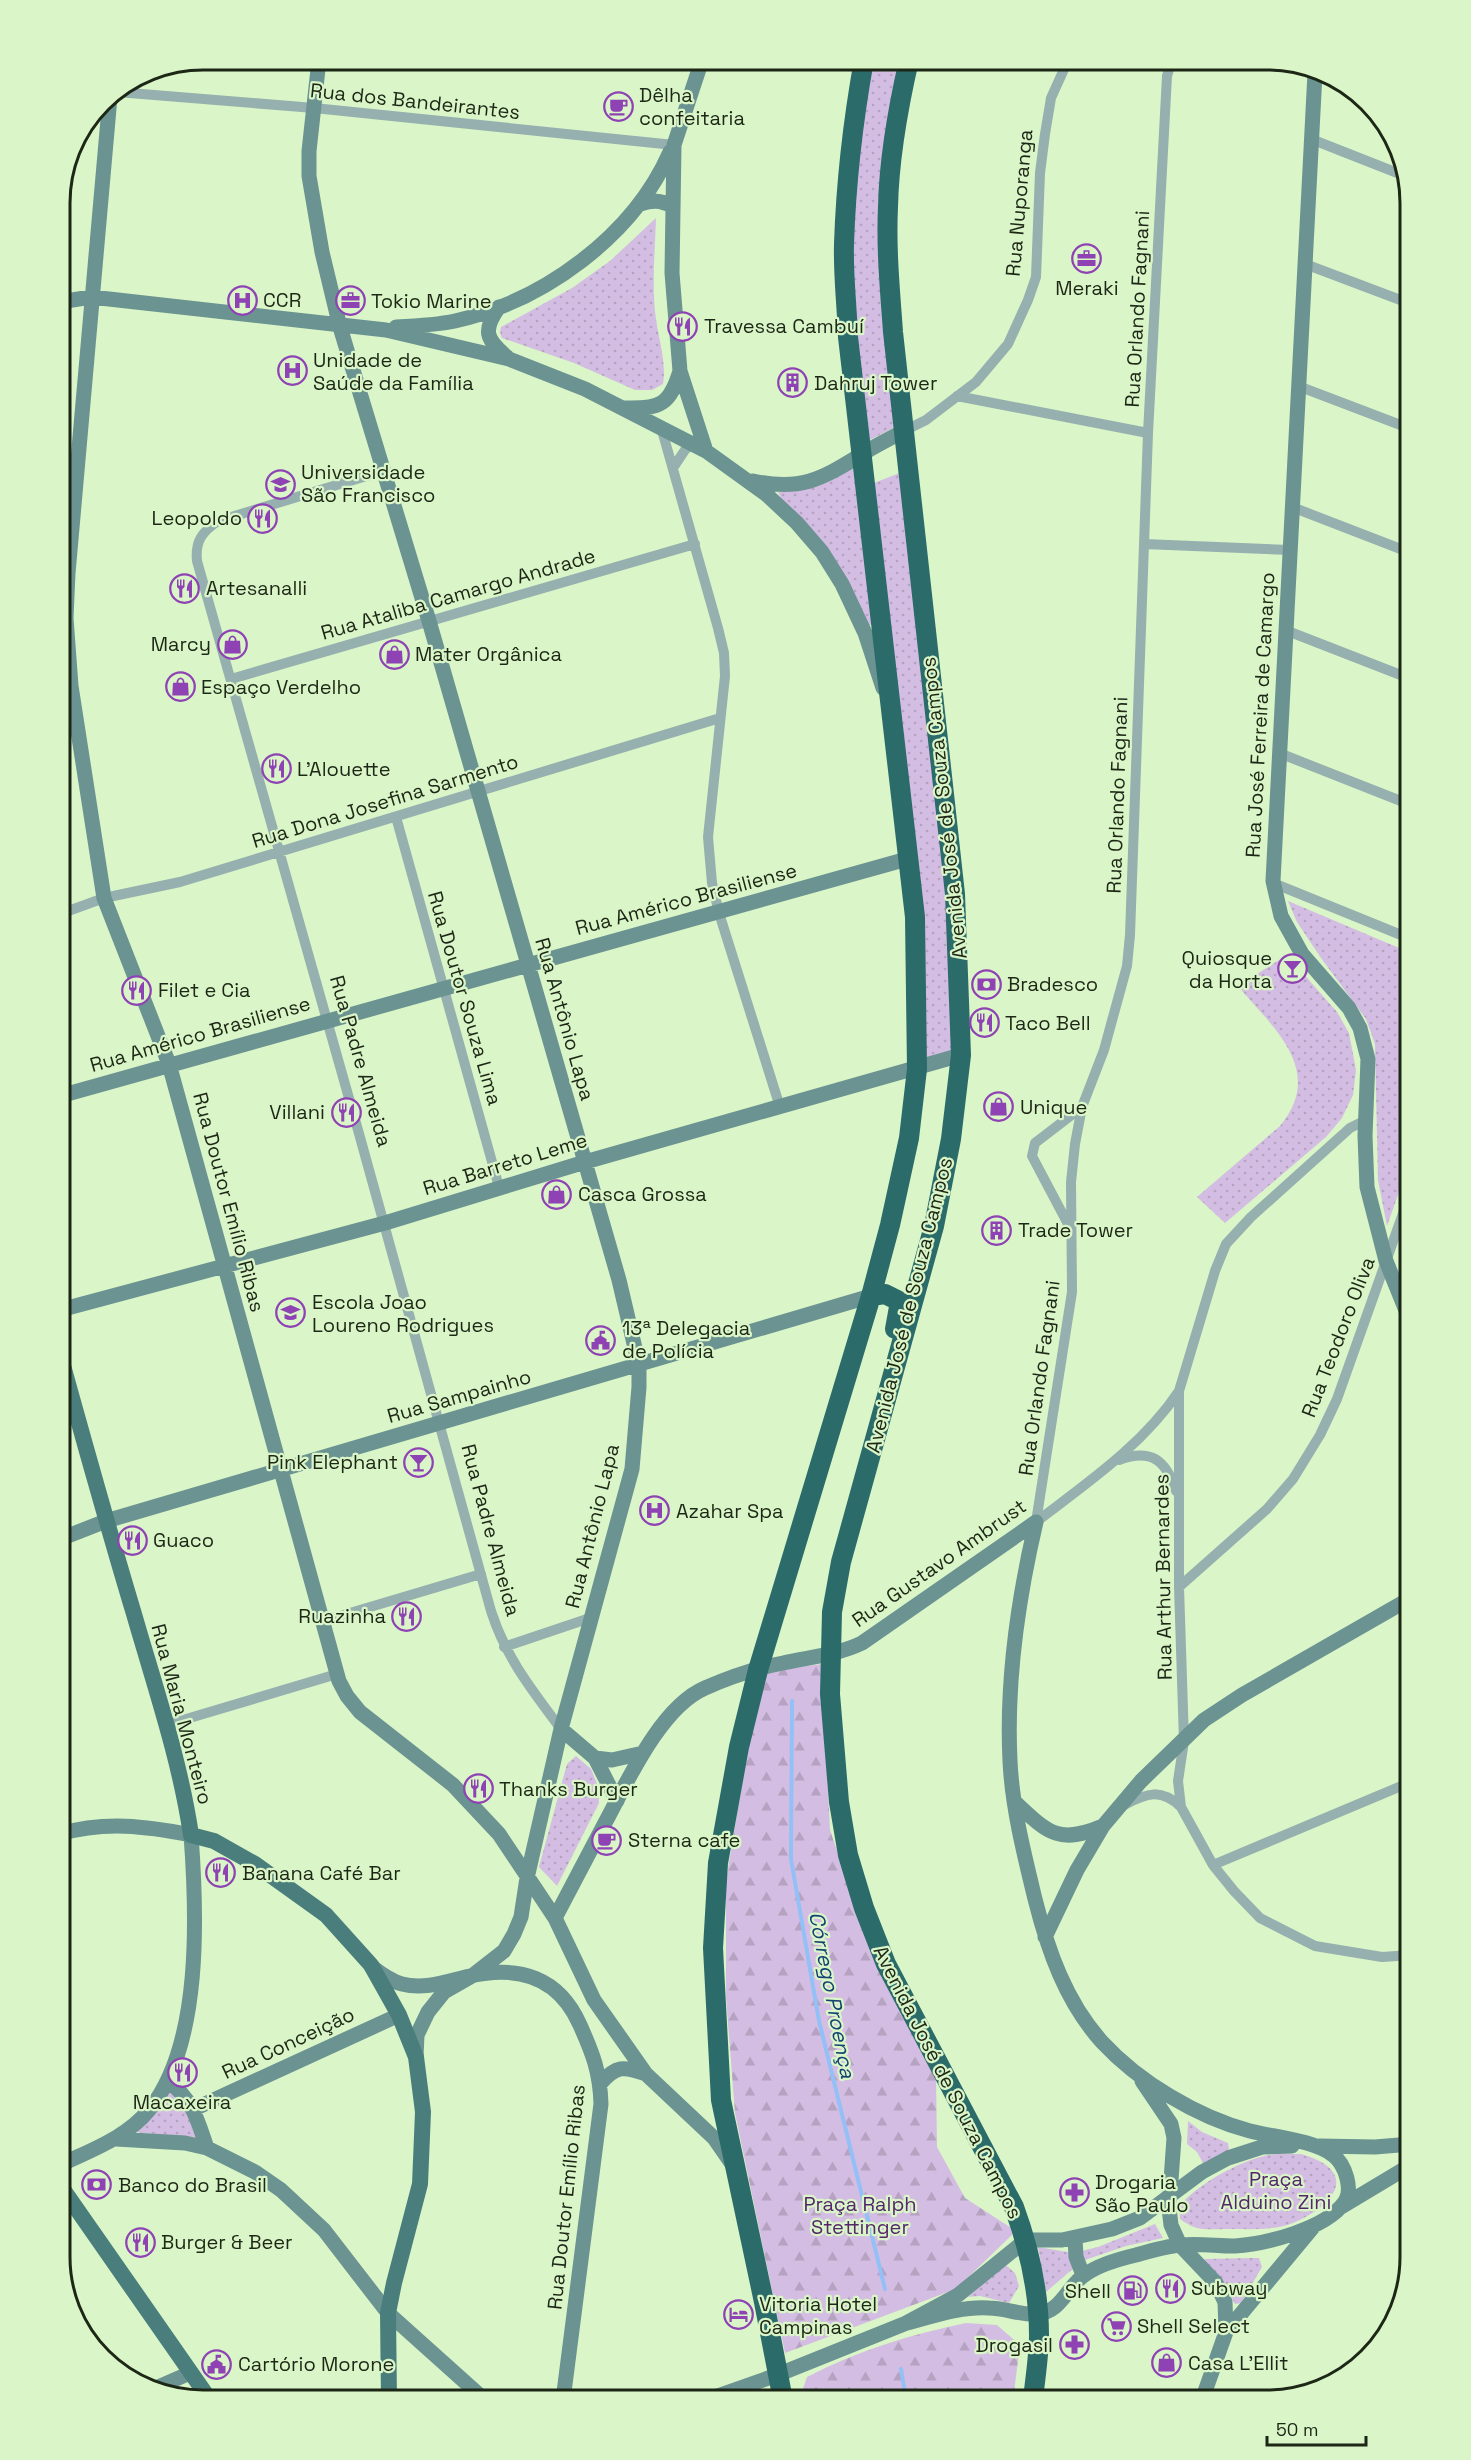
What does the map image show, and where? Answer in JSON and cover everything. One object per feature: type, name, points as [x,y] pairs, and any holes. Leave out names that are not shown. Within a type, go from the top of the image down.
[{"type":"highway","name":"Avenida José de Souza Campos","points":[[780,2390],[721,2100],[713,1948],[717,1863],[739,1747],[758,1670],[871,1296],[907,1149],[917,1069],[915,917],[848,337],[844,246],[849,166],[862,71]]},
{"type":"highway","name":"Avenida José de Souza Campos","points":[[906,71],[900,98],[887,215],[887,246],[893,332],[955,894],[961,1056],[946,1172],[934,1226],[841,1562],[832,1612],[830,1654],[832,1729],[839,1802],[848,1855],[864,1908],[886,1964],[1014,2207],[1026,2240],[1034,2272],[1039,2334],[1034,2390]]},
{"type":"highway","points":[[871,1296],[885,1294],[892,1296],[897,1300],[899,1306],[883,1412]]},
{"type":"main road","name":"Rua Maria Monteiro","points":[[71,1394],[166,1725],[185,1795],[191,1835]]},
{"type":"main road","points":[[191,1835],[214,1841],[255,1864],[326,1915],[371,1965],[399,2014],[416,2057],[423,2112],[420,2184],[393,2283],[388,2313],[389,2389]]},
{"type":"main road","points":[[71,2201],[202,2389]]},
{"type":"street","name":"Rua Antônio Lapa","points":[[318,71],[309,151],[311,196],[340,327],[429,621],[528,963],[619,1280],[639,1365],[632,1468],[561,1729],[527,1878],[521,1917],[504,1951],[472,1976]]},
{"type":"street","points":[[71,295],[340,327],[375,328],[455,321],[499,308],[543,285],[582,260],[615,231],[640,204],[661,174],[674,145],[698,71]]},
{"type":"street","name":"Rua Nuporanga","points":[[747,480],[774,486],[809,482],[831,474],[861,454],[926,420],[975,382],[1008,344],[1036,277],[1045,134],[1052,98],[1063,71]]},
{"type":"street","name":"Rua Orlando Fagnani","points":[[1036,1522],[1072,1292],[1071,1182],[1082,1107],[1104,1050],[1128,956],[1148,433],[1169,71]]},
{"type":"street","name":"Rua José Ferreira de Camargo","points":[[1315,80],[1289,550],[1274,883],[1281,916],[1302,954],[1349,1008],[1360,1028],[1368,1059],[1366,1187],[1386,1262],[1400,1296]]},
{"type":"street","name":"Rua dos Bandeirantes","points":[[130,93],[314,108],[674,145]]},
{"type":"street","name":"Rua Doutor Emílio Ribas","points":[[71,481],[92,297],[109,111]]},
{"type":"street","points":[[1311,139],[1396,173]]},
{"type":"street","points":[[674,145],[672,297],[680,371],[699,447]]},
{"type":"street","points":[[640,204],[662,200],[672,206]]},
{"type":"street","points":[[1305,264],[1400,300]]},
{"type":"street","points":[[71,300],[92,297]]},
{"type":"street","points":[[499,308],[490,320],[489,337],[493,345],[509,359]]},
{"type":"street","points":[[375,328],[509,359],[549,373],[699,447],[747,480],[797,523],[822,552],[842,584],[865,633],[891,713]]},
{"type":"street","points":[[623,408],[644,409],[667,402],[680,371]]},
{"type":"street","points":[[1298,386],[1400,425]]},
{"type":"street","points":[[957,396],[1148,433]]},
{"type":"street","points":[[661,427],[724,653],[725,676],[708,837],[712,882],[719,913],[780,1107]]},
{"type":"street","points":[[673,468],[685,450],[699,447]]},
{"type":"street","name":"Rua Padre Almeida","points":[[383,471],[218,521],[205,530],[196,548],[197,561],[278,851],[328,1019],[494,1622],[512,1662],[561,1729],[595,1758]]},
{"type":"street","points":[[1292,507],[1400,549]]},
{"type":"street","name":"Rua Ataliba Camargo Andrade","points":[[231,679],[695,544]]},
{"type":"street","points":[[1144,544],[1289,550]]},
{"type":"street","points":[[1285,630],[1400,675]]},
{"type":"street","name":"Rua Doutor Emílio Ribas","points":[[71,686],[104,898],[169,1064],[279,1471],[337,1674],[347,1696],[360,1712],[453,1785],[499,1834],[555,1918],[594,2000],[646,2074],[714,2138],[738,2175]]},
{"type":"street","name":"Rua Dona Josefina Sarmento","points":[[71,910],[104,898],[180,882],[720,718]]},
{"type":"street","points":[[1279,753],[1400,801]]},
{"type":"street","name":"Rua Doutor Souza Lima","points":[[396,817],[499,1187]]},
{"type":"street","name":"Rua Américo Brasiliense","points":[[71,1093],[528,963],[719,913],[907,859]]},
{"type":"street","points":[[1274,883],[1400,935]]},
{"type":"street","name":"Rua Barreto Leme","points":[[71,1307],[385,1223],[585,1162],[961,1056]]},
{"type":"street","points":[[1072,1232],[1032,1156],[1032,1148],[1035,1143],[1082,1107]]},
{"type":"street","name":"Rua Arthur Bernardes","points":[[1366,1120],[1350,1128],[1251,1217],[1226,1244],[1215,1271],[1179,1391],[1179,1587],[1184,1741],[1178,1781],[1181,1807],[1213,1865],[1260,1918],[1315,1946],[1354,1954],[1382,1957],[1400,1956]]},
{"type":"street","name":"Rua Teodoro Oliva","points":[[1179,1587],[1267,1509],[1293,1479],[1320,1435],[1337,1400],[1400,1222]]},
{"type":"street","name":"Rua Sampainho","points":[[71,1535],[106,1521],[871,1296]]},
{"type":"street","name":"Rua Gustavo Ambrust","points":[[555,1918],[643,1753],[683,1703],[702,1689],[758,1670],[830,1654],[862,1643],[1036,1522],[1111,1463],[1144,1434],[1179,1391]]},
{"type":"street","points":[[1111,1463],[1133,1455],[1145,1454],[1156,1459],[1164,1466],[1172,1479],[1180,1504]]},
{"type":"street","points":[[1036,1522],[1021,1588],[1012,1677],[1010,1763],[1028,1870],[1045,1937],[1063,1983],[1083,2020],[1104,2045],[1137,2074],[1194,2110],[1219,2122],[1314,2146],[1335,2156],[1348,2182],[1349,2196],[1341,2207]]},
{"type":"street","points":[[323,1621],[481,1574]]},
{"type":"street","points":[[1045,1937],[1077,1870],[1103,1826],[1141,1781],[1204,1720],[1242,1695],[1400,1604]]},
{"type":"street","points":[[504,1647],[590,1618]]},
{"type":"street","points":[[166,1725],[337,1674]]},
{"type":"street","points":[[595,1758],[612,1760],[643,1753]]},
{"type":"street","points":[[595,1758],[617,1801]]},
{"type":"street","points":[[1213,1865],[1400,1787]]},
{"type":"street","points":[[1122,1806],[1138,1798],[1161,1794],[1172,1798],[1181,1807]]},
{"type":"street","points":[[1016,1803],[1051,1832],[1067,1836],[1081,1835],[1103,1826]]},
{"type":"street","points":[[71,1832],[102,1826],[130,1826],[191,1835]]},
{"type":"street","name":"Rua Maria Monteiro","points":[[116,2139],[148,2111],[168,2081],[183,2034],[188,2008],[195,1917],[191,1835]]},
{"type":"street","points":[[371,1965],[394,1981],[419,1986],[438,1985],[472,1976]]},
{"type":"street","points":[[563,1995],[576,1986],[578,1970]]},
{"type":"street","name":"Rua Doutor Emílio Ribas","points":[[472,1976],[518,1972],[538,1978],[563,1995],[577,2017],[600,2075],[601,2104],[564,2389]]},
{"type":"street","points":[[416,2057],[417,2035],[428,2012],[444,1992],[472,1976]]},
{"type":"street","name":"Rua Conceição","points":[[194,2109],[399,2014]]},
{"type":"street","points":[[600,2084],[611,2072],[627,2067],[646,2074]]},
{"type":"street","points":[[1137,2074],[1158,2103],[1173,2131],[1174,2165],[1170,2195],[1170,2220],[1180,2245],[1216,2283],[1225,2302],[1226,2332]]},
{"type":"street","points":[[168,2081],[181,2091],[194,2109],[207,2148]]},
{"type":"street","points":[[71,2160],[116,2139],[175,2142],[207,2148],[255,2172],[281,2190],[324,2230],[388,2313],[473,2389]]},
{"type":"street","points":[[736,2390],[904,2324],[958,2295],[1026,2240],[1075,2238],[1112,2229],[1140,2218],[1202,2172],[1244,2152],[1262,2147],[1400,2145]]},
{"type":"street","points":[[1206,2390],[1226,2332],[1314,2226],[1400,2172]]},
{"type":"street","points":[[904,2324],[986,2307],[1037,2314],[1059,2304],[1083,2275],[1113,2261],[1180,2245],[1236,2246],[1263,2242],[1314,2226]]},
{"type":"street","points":[[1075,2238],[1076,2256],[1083,2275]]},
{"type":"street","points":[[166,2383],[190,2373]]},
{"type":"green space","points":[[869,71],[900,71],[887,137],[897,426],[868,441],[851,303],[851,200]]},
{"type":"green space","points":[[656,218],[654,299],[664,366],[663,384],[652,390],[635,390],[574,363],[502,338],[501,327],[572,288],[610,261]]},
{"type":"green space","points":[[853,468],[876,623],[867,626],[784,505],[778,492],[799,490]]},
{"type":"green space","points":[[902,472],[950,904],[955,1052],[924,1060],[869,485]]},
{"type":"green space","points":[[1288,901],[1400,948],[1400,1189],[1387,1226],[1378,1180],[1375,1044],[1366,1019],[1297,922]]},
{"type":"green space","points":[[1287,955],[1337,1012],[1349,1033],[1356,1070],[1353,1095],[1342,1118],[1326,1137],[1225,1223],[1197,1197],[1280,1126],[1293,1106],[1298,1086],[1296,1068],[1279,1034],[1238,986]]},
{"type":"green space","name":"Praça Ralph Stettinger","points":[[822,1664],[830,1830],[873,1957],[936,2076],[937,2147],[965,2198],[1016,2231],[956,2289],[785,2353],[735,2113],[726,1997],[726,1881],[747,1752],[766,1671]]},
{"type":"green space","points":[[576,1756],[591,1769],[598,1786],[599,1803],[557,1886],[539,1867],[567,1764]]},
{"type":"green space","points":[[169,2091],[183,2106],[196,2138],[134,2132]]},
{"type":"green space","points":[[1188,2121],[1202,2132],[1228,2143],[1229,2149],[1225,2154],[1203,2163],[1197,2152],[1187,2144]]},
{"type":"green space","name":"Praça Alduino Zini","points":[[1301,2154],[1320,2161],[1331,2170],[1336,2179],[1330,2198],[1308,2216],[1285,2226],[1253,2229],[1202,2229],[1180,2219],[1179,2206],[1197,2189],[1220,2174],[1268,2155]]},
{"type":"green space","points":[[1155,2224],[1163,2238],[1126,2246],[1082,2261],[1046,2292],[1038,2247],[1073,2253],[1098,2247]]},
{"type":"green space","points":[[1259,2258],[1262,2267],[1241,2303],[1235,2304],[1225,2286],[1200,2263],[1205,2259]]},
{"type":"green space","points":[[1007,2266],[1015,2273],[1019,2286],[1009,2303],[980,2296],[968,2297],[1000,2267]]},
{"type":"green space","points":[[966,2323],[997,2325],[1020,2345],[1014,2390],[803,2390],[807,2377],[845,2359],[925,2332]]},
{"type":"waterway","name":"Córrego Proença","points":[[792,1701],[791,1859],[819,2021],[885,2289]]},
{"type":"waterway","name":"Córrego Proença","points":[[901,2369],[904,2390]]},
{"type":"place","name":"Dêlha confeitaria","points":[[618,106]]},
{"type":"place","name":"Meraki","points":[[1087,258]]},
{"type":"place","name":"CCR","points":[[242,300]]},
{"type":"place","name":"Tokio Marine","points":[[350,301]]},
{"type":"place","name":"Travessa Cambuí","points":[[683,326]]},
{"type":"place","name":"Unidade de Saúde da Família","points":[[292,371]]},
{"type":"place","name":"Dahruj Tower","points":[[793,383]]},
{"type":"place","name":"Universidade São Francisco","points":[[280,484]]},
{"type":"place","name":"Leopoldo","points":[[263,518]]},
{"type":"place","name":"Artesanalli","points":[[185,588]]},
{"type":"place","name":"Marcy","points":[[232,644]]},
{"type":"place","name":"Mater Orgânica","points":[[394,654]]},
{"type":"place","name":"Espaço Verdelho","points":[[180,687]]},
{"type":"place","name":"L'Alouette","points":[[276,769]]},
{"type":"place","name":"Quiosque da Horta","points":[[1293,969]]},
{"type":"place","name":"Bradesco","points":[[986,984]]},
{"type":"place","name":"Filet e Cia","points":[[137,990]]},
{"type":"place","name":"Taco Bell","points":[[984,1023]]},
{"type":"place","name":"Unique","points":[[999,1107]]},
{"type":"place","name":"Villani","points":[[346,1112]]},
{"type":"place","name":"Casca Grossa","points":[[557,1194]]},
{"type":"place","name":"Trade Tower","points":[[997,1230]]},
{"type":"place","name":"Escola Joao Loureno Rodrigues","points":[[291,1313]]},
{"type":"place","name":"13ª Delegacia de Polícia","points":[[601,1340]]},
{"type":"place","name":"Pink Elephant","points":[[419,1462]]},
{"type":"place","name":"Azahar Spa","points":[[655,1511]]},
{"type":"place","name":"Guaco","points":[[132,1540]]},
{"type":"place","name":"Ruazinha","points":[[407,1616]]},
{"type":"place","name":"Thanks Burger","points":[[478,1789]]},
{"type":"place","name":"Sterna cafe","points":[[607,1840]]},
{"type":"place","name":"Banana Café Bar","points":[[221,1873]]},
{"type":"place","name":"Macaxeira","points":[[182,2072]]},
{"type":"place","name":"Banco do Brasil","points":[[97,2185]]},
{"type":"place","name":"Drogaria São Paulo","points":[[1074,2193]]},
{"type":"place","name":"Burger & Beer","points":[[140,2242]]},
{"type":"place","name":"Subway","points":[[1170,2288]]},
{"type":"place","name":"Shell","points":[[1132,2291]]},
{"type":"place","name":"Vitoria Hotel Campinas","points":[[738,2315]]},
{"type":"place","name":"Shell Select","points":[[1116,2326]]},
{"type":"place","name":"Drogasil","points":[[1074,2345]]},
{"type":"place","name":"Casa L'Ellit","points":[[1167,2363]]},
{"type":"place","name":"Cartório Morone","points":[[217,2364]]}]
